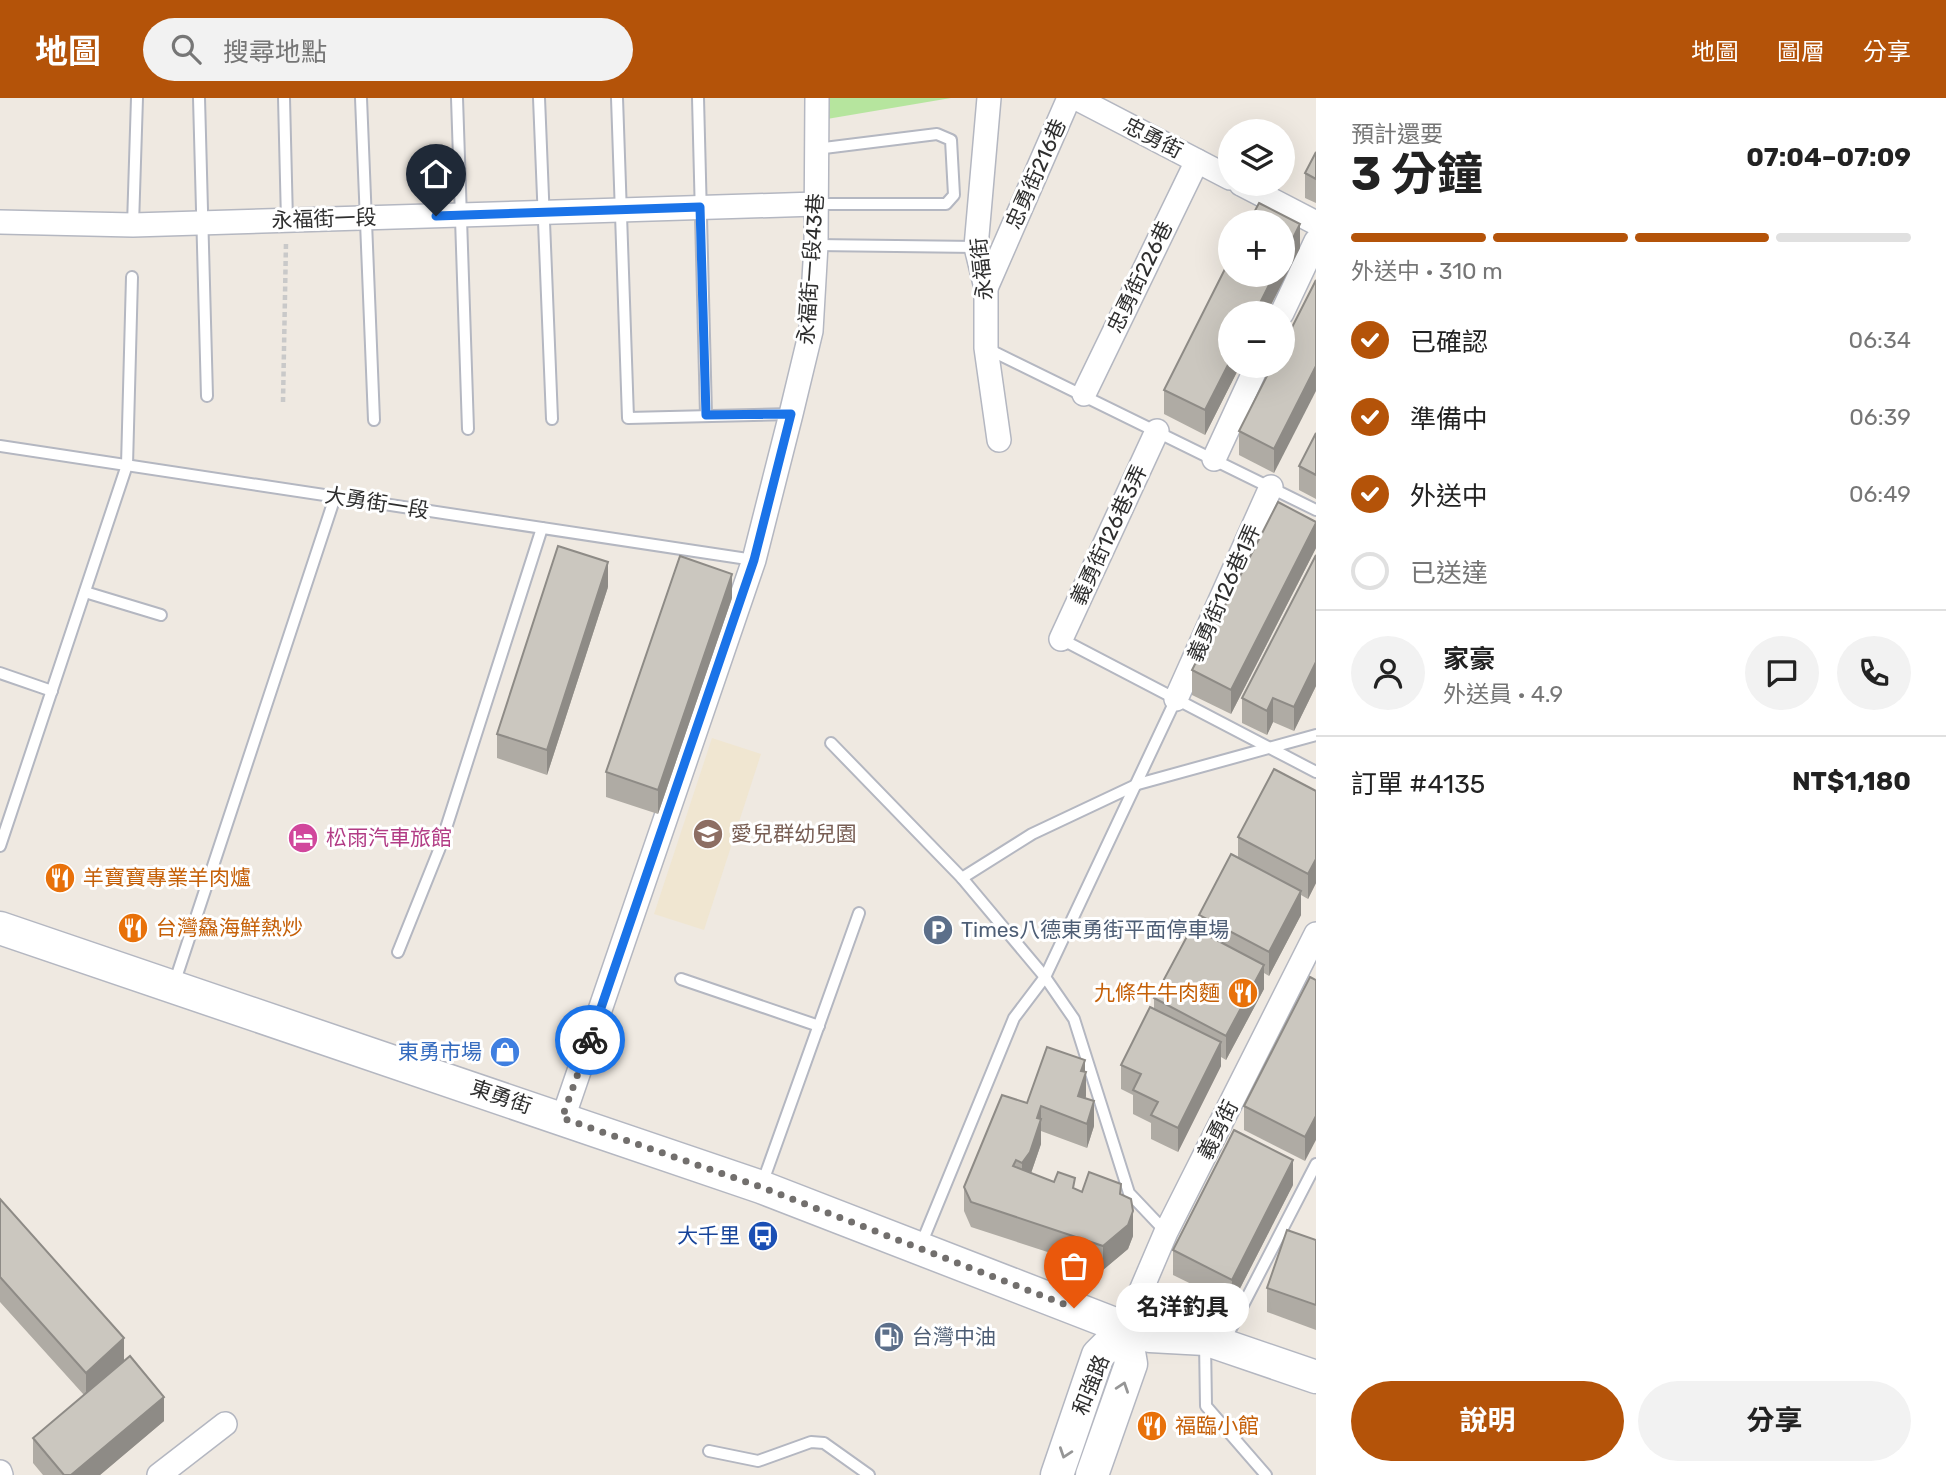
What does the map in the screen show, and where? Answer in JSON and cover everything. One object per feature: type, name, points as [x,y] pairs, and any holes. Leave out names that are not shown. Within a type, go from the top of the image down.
[{"type":"street","name":"永福街一段43巷","points":[[562,1118],[754,560],[791,414],[811,331],[816,246],[817,98]]},
{"type":"street","name":"永福街","points":[[989,98],[976,247],[986,288],[986,348],[999,440]]},
{"type":"street","name":"忠勇街216巷","points":[[986,288],[1069,98]]},
{"type":"street","name":"忠勇街","points":[[1076,98],[1218,172]]},
{"type":"street","name":"忠勇街226巷","points":[[1084,394],[1197,161]]},
{"type":"street","points":[[1264,196],[1316,223]]},
{"type":"street","name":"永福街一段","points":[[0,222],[133,225],[816,204]]},
{"type":"street","points":[[1288,301],[1316,241]]},
{"type":"street","points":[[1214,459],[1251,378]]},
{"type":"street","name":"義勇街126巷3弄","points":[[1062,639],[1157,430]]},
{"type":"street","name":"義勇街126巷1弄","points":[[1177,699],[1271,487]]},
{"type":"street","name":"東勇街","points":[[0,928],[761,1187],[1125,1328],[1150,1336],[1213,1342],[1316,1377]]},
{"type":"street","name":"義勇街","points":[[1125,1328],[1166,1232],[1316,934]]},
{"type":"street","name":"和強路","points":[[1057,1475],[1098,1355],[1125,1328]]},
{"type":"street","name":"和強路","points":[[1093,1475],[1131,1364],[1125,1328]]},
{"type":"street","points":[[159,1475],[225,1424]]},
{"type":"lane","points":[[133,225],[137,98]]},
{"type":"lane","points":[[200,98],[207,396]]},
{"type":"lane","points":[[284,98],[287,220]]},
{"type":"lane","points":[[361,98],[374,420]]},
{"type":"lane","points":[[457,98],[468,429]]},
{"type":"lane","points":[[539,98],[551,419]]},
{"type":"lane","points":[[617,98],[628,418],[791,414]]},
{"type":"lane","points":[[698,98],[706,415]]},
{"type":"lane","points":[[816,149],[937,134],[951,140],[954,195],[946,204],[816,204]]},
{"type":"lane","points":[[816,246],[976,247]]},
{"type":"lane","points":[[0,846],[127,466],[132,277]]},
{"type":"lane","points":[[986,348],[1316,510]]},
{"type":"lane","name":"大勇街一段","points":[[0,446],[754,560]]},
{"type":"lane","points":[[173,987],[335,497]]},
{"type":"lane","points":[[398,952],[439,850],[542,528]]},
{"type":"lane","points":[[85,592],[161,615]]},
{"type":"lane","points":[[1062,639],[1316,772]]},
{"type":"lane","points":[[0,673],[52,691]]},
{"type":"lane","points":[[920,1247],[1014,1018],[1045,977],[1177,699]]},
{"type":"lane","points":[[962,877],[1032,834],[1138,785],[1316,735]]},
{"type":"lane","points":[[831,743],[962,877],[1045,977],[1074,1019],[1129,1193],[1166,1232]]},
{"type":"lane","points":[[761,1187],[859,913]]},
{"type":"lane","points":[[681,979],[819,1026]]},
{"type":"lane","points":[[1266,1475],[1206,1406],[1213,1342],[1316,1164]]},
{"type":"lane","points":[[709,1451],[758,1461],[811,1442],[824,1443],[869,1475]]},
{"type":"path","points":[[283,402],[287,220]]},
{"type":"shaded area","name":"愛兒群幼兒園","points":[[712,738],[761,754],[704,930],[654,914]]},
{"type":"green space","points":[[822,98],[951,98],[821,120]]},
{"type":"building","points":[[1316,152],[1316,179],[1305,173]]},
{"type":"building","points":[[1259,203],[1273,210],[1255,210]]},
{"type":"building","points":[[1295,221],[1300,224],[1295,234]]},
{"type":"building","points":[[1316,280],[1316,366],[1274,449],[1239,431],[1266,378],[1295,378],[1295,321]]},
{"type":"building","points":[[1218,283],[1218,287],[1268,287],[1261,301],[1218,301],[1218,378],[1221,378],[1205,410],[1164,390]]},
{"type":"building","points":[[1316,433],[1316,475],[1299,466]]},
{"type":"building","points":[[1278,502],[1316,523],[1231,690],[1192,670]]},
{"type":"building","points":[[558,546],[608,562],[547,750],[497,734]]},
{"type":"building","points":[[1316,555],[1316,662],[1294,707],[1273,698],[1267,711],[1242,698]]},
{"type":"building","points":[[680,556],[732,574],[658,790],[606,772]]},
{"type":"building","points":[[1274,769],[1316,791],[1316,859],[1308,874],[1238,837]]},
{"type":"building","points":[[1231,854],[1301,891],[1269,952],[1199,915]]},
{"type":"building","points":[[1192,927],[1264,965],[1226,1036],[1154,998]]},
{"type":"building","points":[[1310,977],[1316,980],[1316,1116],[1305,1137],[1244,1106]]},
{"type":"building","points":[[1150,1007],[1221,1042],[1178,1128],[1151,1115],[1158,1102],[1133,1090],[1141,1074],[1121,1065]]},
{"type":"building","points":[[1047,1047],[1085,1060],[1081,1071],[1086,1072],[1078,1096],[1094,1101],[1087,1124],[1041,1106],[1037,1118],[1041,1119],[1030,1152],[1022,1163],[1016,1160],[1013,1166],[1054,1182],[1058,1172],[1075,1178],[1073,1188],[1082,1192],[1089,1172],[1121,1184],[1120,1194],[1131,1199],[1133,1211],[1128,1225],[1103,1246],[971,1202],[964,1187],[1002,1095],[1027,1103]]},
{"type":"building","points":[[1234,1130],[1293,1160],[1232,1280],[1173,1250]]},
{"type":"building","points":[[0,1199],[124,1338],[86,1373],[0,1277]]},
{"type":"building","points":[[1287,1230],[1316,1240],[1316,1305],[1267,1288]]},
{"type":"building","points":[[130,1356],[164,1397],[71,1475],[64,1475],[33,1438]]},
{"type":"way so far","points":[[590,1040],[562,1118],[761,1187],[1074,1308]]},
{"type":"place","name":"愛兒群幼兒園","points":[[708,834]]},
{"type":"place","name":"松雨汽車旅館","points":[[303,838]]},
{"type":"place","name":"羊寶寶專業羊肉爐","points":[[60,878]]},
{"type":"place","name":"台灣鱻海鮮熱炒","points":[[133,928]]},
{"type":"place","name":"Times八德東勇街平面停車場","points":[[938,930]]},
{"type":"place","name":"九條牛牛肉麵","points":[[1243,993]]},
{"type":"place","name":"東勇市場","points":[[505,1052]]},
{"type":"place","name":"大千里","points":[[763,1236]]},
{"type":"place","name":"名洋釣具","points":[[1074,1308]]},
{"type":"place","name":"台灣中油","points":[[889,1337]]},
{"type":"place","name":"福臨小館","points":[[1152,1426]]},
{"type":"route","points":[[436,216],[700,207],[706,415],[791,414],[754,560],[590,1040]]}]
